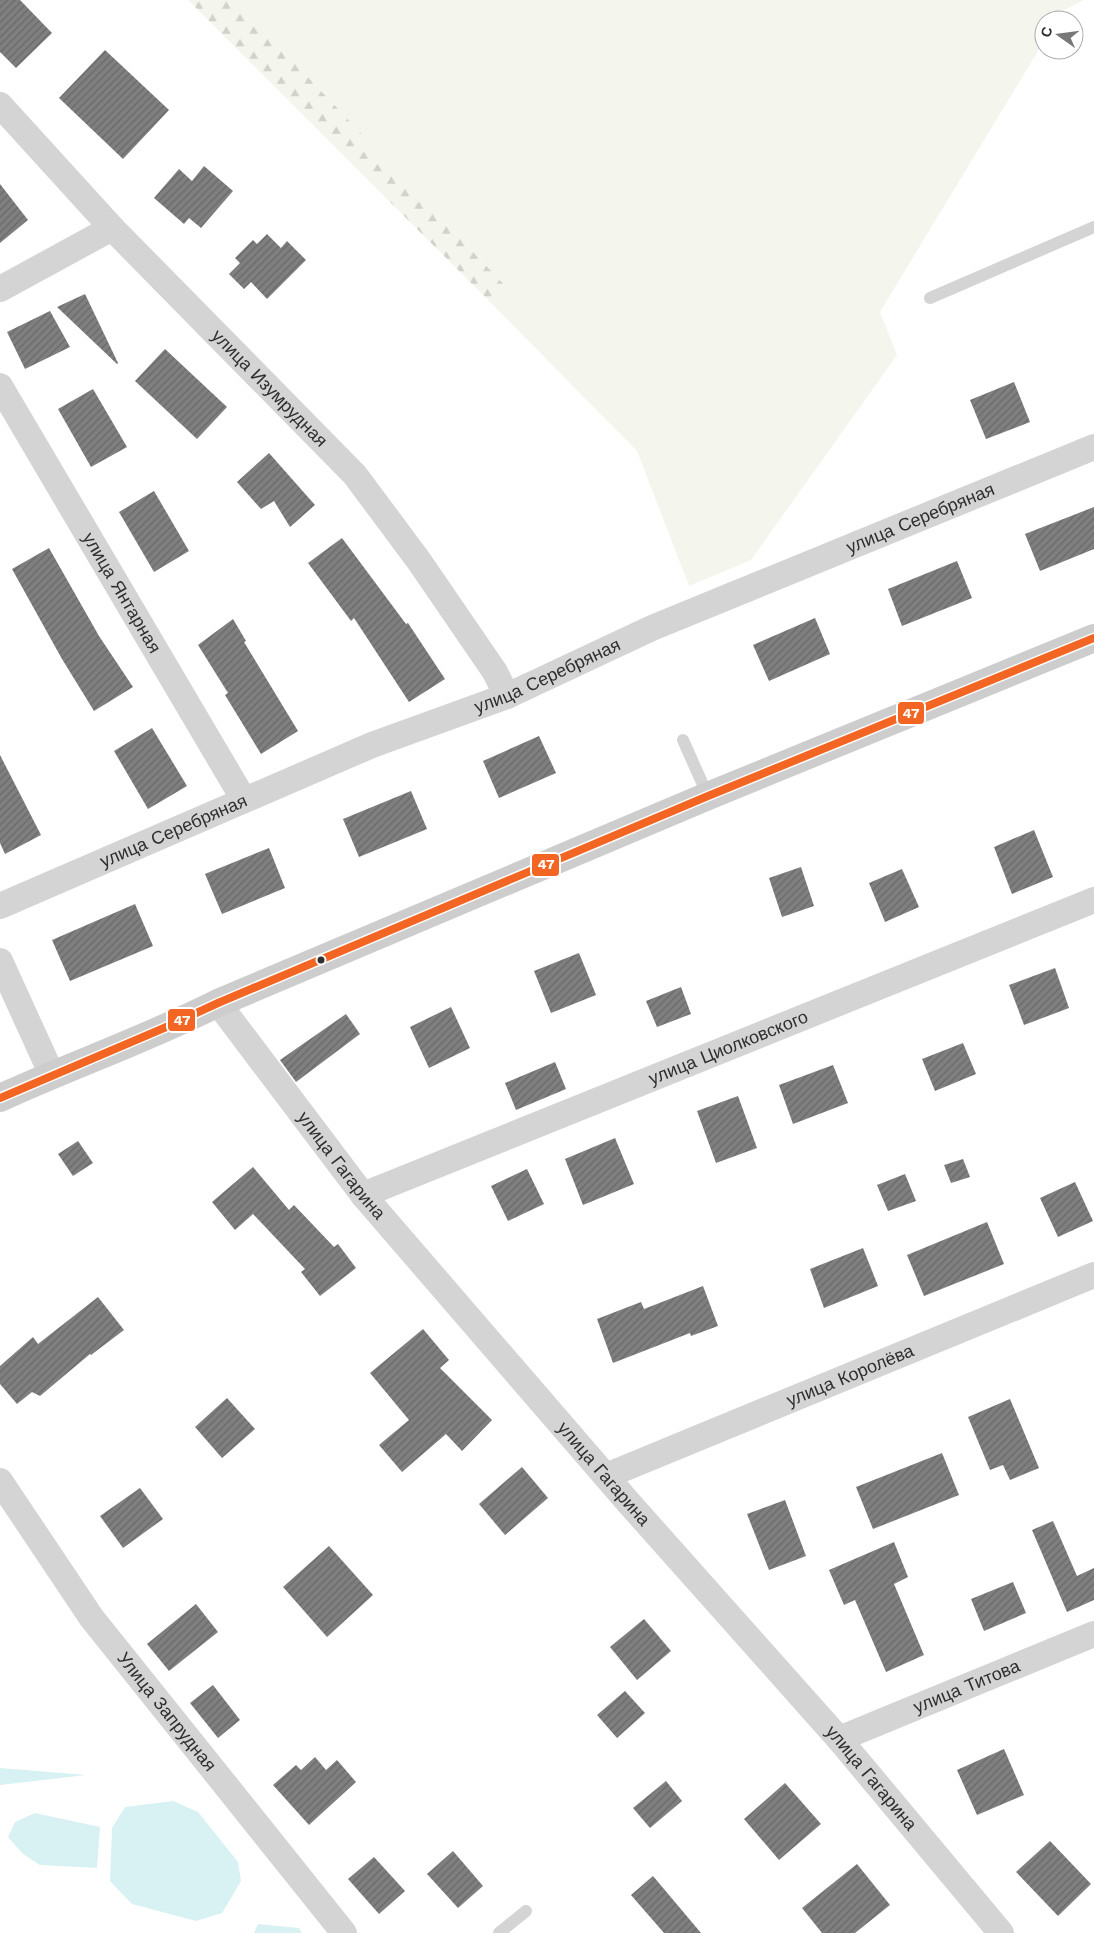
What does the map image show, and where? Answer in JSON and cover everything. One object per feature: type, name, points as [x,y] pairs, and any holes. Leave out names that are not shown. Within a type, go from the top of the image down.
[{"type":"street","name":"улица Изумрудная","points":[[0,105],[112,228],[355,476],[425,568],[495,672],[506,696]]},
{"type":"street","points":[[0,289],[112,228]]},
{"type":"street","name":"улица Янтарная","points":[[0,386],[244,800]]},
{"type":"street","name":"улица Серебряная","points":[[0,906],[372,745],[506,696],[652,628],[1094,447]]},
{"type":"street","points":[[0,1098],[184,1021],[218,1003],[708,796],[1094,638]]},
{"type":"street","name":"улица Циолковского","points":[[363,1195],[1094,900]]},
{"type":"street","points":[[0,961],[52,1075]]},
{"type":"street","name":"улица Гагарина","points":[[218,1003],[363,1195],[606,1476],[839,1740],[1001,1933]]},
{"type":"street","name":"улица Королёва","points":[[606,1476],[1094,1275]]},
{"type":"street","name":"Улица Запрудная","points":[[0,1481],[91,1617],[344,1933]]},
{"type":"street","name":"улица Титова","points":[[839,1740],[1094,1634]]},
{"type":"lane","points":[[930,298],[1094,227]]},
{"type":"lane","points":[[683,740],[708,796]]},
{"type":"lane","points":[[499,1933],[526,1911]]},
{"type":"green space","points":[[188,0],[235,0],[509,290],[493,305]]},
{"type":"green space","points":[[235,0],[1084,0],[1064,10],[1034,10],[1034,58],[880,312],[897,355],[751,560],[689,586],[637,451],[493,305],[509,290]]},
{"type":"water","points":[[0,1768],[86,1775],[0,1785]]},
{"type":"water","points":[[173,1801],[198,1812],[238,1862],[241,1881],[222,1913],[196,1921],[132,1904],[110,1881],[112,1828],[125,1807]]},
{"type":"water","points":[[35,1813],[100,1827],[97,1868],[40,1865],[23,1854],[8,1837],[15,1822]]},
{"type":"water","points":[[258,1924],[299,1928],[302,1933],[254,1933]]},
{"type":"building","points":[[0,0],[20,0],[52,33],[16,68],[0,52]]},
{"type":"building","points":[[105,50],[169,110],[123,159],[59,98]]},
{"type":"building","points":[[204,166],[233,191],[201,228],[189,218],[184,224],[154,198],[179,169],[192,181]]},
{"type":"building","points":[[0,184],[28,220],[0,243]]},
{"type":"building","points":[[267,234],[281,248],[287,241],[306,260],[267,299],[251,282],[244,289],[229,274],[240,263],[235,258],[253,240],[257,244]]},
{"type":"building","points":[[85,294],[118,363],[117,364],[57,307]]},
{"type":"building","points":[[50,311],[70,347],[25,369],[7,332]]},
{"type":"building","points":[[165,349],[227,407],[197,439],[135,381]]},
{"type":"building","points":[[1014,382],[1030,422],[986,439],[970,400]]},
{"type":"building","points":[[93,389],[127,447],[91,467],[58,409]]},
{"type":"building","points":[[269,453],[315,505],[290,527],[274,501],[261,509],[237,482]]},
{"type":"building","points":[[154,491],[189,551],[154,572],[119,512]]},
{"type":"building","points":[[1094,507],[1094,549],[1040,571],[1025,534]]},
{"type":"building","points":[[342,538],[406,624],[408,623],[445,679],[409,702],[354,618],[351,621],[308,563]]},
{"type":"building","points":[[49,548],[99,636],[133,687],[94,711],[62,659],[12,569]]},
{"type":"building","points":[[957,561],[972,598],[902,626],[888,589]]},
{"type":"building","points":[[815,618],[830,654],[769,681],[753,645]]},
{"type":"building","points":[[233,619],[246,641],[244,642],[298,731],[261,754],[225,695],[228,693],[198,645]]},
{"type":"building","points":[[152,728],[187,786],[148,809],[114,751]]},
{"type":"building","points":[[539,736],[556,773],[499,798],[483,761]]},
{"type":"building","points":[[0,755],[41,835],[5,854],[0,843]]},
{"type":"building","points":[[411,791],[427,829],[359,857],[343,819]]},
{"type":"building","points":[[1034,830],[1053,877],[1012,894],[994,847]]},
{"type":"building","points":[[269,848],[285,888],[222,914],[205,874]]},
{"type":"building","points":[[801,867],[814,906],[782,917],[769,878]]},
{"type":"building","points":[[902,869],[919,907],[885,922],[869,883]]},
{"type":"building","points":[[135,904],[153,946],[70,981],[52,940]]},
{"type":"building","points":[[579,953],[596,995],[551,1013],[534,971]]},
{"type":"building","points":[[1055,968],[1069,1008],[1024,1025],[1009,985]]},
{"type":"building","points":[[681,987],[691,1014],[657,1027],[646,1001]]},
{"type":"building","points":[[451,1007],[470,1048],[429,1068],[410,1027]]},
{"type":"building","points":[[346,1014],[360,1034],[296,1082],[280,1060]]},
{"type":"building","points":[[963,1043],[976,1074],[935,1091],[922,1059]]},
{"type":"building","points":[[555,1062],[566,1089],[516,1110],[505,1083]]},
{"type":"building","points":[[833,1065],[848,1103],[793,1124],[779,1085]]},
{"type":"building","points":[[738,1096],[757,1148],[716,1163],[697,1111]]},
{"type":"building","points":[[615,1138],[634,1184],[583,1205],[565,1159]]},
{"type":"building","points":[[78,1141],[93,1163],[73,1176],[58,1154]]},
{"type":"building","points":[[963,1159],[970,1177],[951,1183],[944,1165]]},
{"type":"building","points":[[253,1167],[289,1210],[294,1205],[334,1247],[338,1244],[356,1268],[320,1296],[301,1272],[305,1269],[253,1214],[235,1230],[212,1202]]},
{"type":"building","points":[[527,1169],[544,1204],[508,1221],[491,1186]]},
{"type":"building","points":[[905,1174],[916,1201],[888,1211],[877,1185]]},
{"type":"building","points":[[1075,1182],[1093,1221],[1058,1237],[1040,1198]]},
{"type":"building","points":[[987,1222],[1004,1264],[924,1296],[907,1255]]},
{"type":"building","points":[[863,1248],[878,1286],[824,1308],[810,1269]]},
{"type":"building","points":[[703,1286],[718,1326],[691,1336],[690,1333],[613,1363],[597,1319],[641,1302],[644,1309]]},
{"type":"building","points":[[98,1297],[124,1330],[90,1354],[40,1396],[32,1392],[17,1404],[0,1384],[0,1366],[33,1337],[38,1344]]},
{"type":"building","points":[[423,1329],[449,1360],[440,1368],[492,1420],[462,1451],[446,1434],[402,1472],[379,1445],[409,1420],[370,1373]]},
{"type":"building","points":[[227,1398],[255,1429],[222,1458],[195,1427]]},
{"type":"building","points":[[1010,1399],[1039,1468],[1010,1480],[1003,1465],[990,1470],[968,1417]]},
{"type":"building","points":[[942,1453],[959,1495],[873,1529],[856,1487]]},
{"type":"building","points":[[522,1467],[548,1498],[505,1535],[479,1504]]},
{"type":"building","points":[[140,1488],[163,1519],[123,1548],[100,1516]]},
{"type":"building","points":[[785,1500],[806,1556],[769,1570],[747,1514]]},
{"type":"building","points":[[1053,1521],[1077,1576],[1094,1568],[1094,1600],[1067,1612],[1032,1530]]},
{"type":"building","points":[[894,1542],[908,1577],[894,1584],[924,1655],[886,1672],[855,1600],[844,1605],[829,1570]]},
{"type":"building","points":[[329,1546],[373,1595],[327,1637],[283,1587]]},
{"type":"building","points":[[1013,1582],[1026,1613],[984,1631],[971,1599]]},
{"type":"building","points":[[196,1604],[218,1632],[169,1671],[147,1644]]},
{"type":"building","points":[[644,1619],[671,1651],[637,1680],[610,1647]]},
{"type":"building","points":[[213,1685],[240,1720],[218,1738],[190,1703]]},
{"type":"building","points":[[625,1691],[645,1713],[617,1738],[597,1715]]},
{"type":"building","points":[[1004,1749],[1024,1795],[977,1815],[957,1770]]},
{"type":"building","points":[[315,1757],[326,1770],[337,1760],[356,1782],[309,1825],[273,1785],[296,1765],[301,1770]]},
{"type":"building","points":[[666,1781],[682,1801],[650,1828],[633,1808]]},
{"type":"building","points":[[785,1783],[821,1824],[779,1860],[744,1819]]},
{"type":"building","points":[[1050,1841],[1091,1884],[1058,1916],[1016,1872]]},
{"type":"building","points":[[453,1851],[483,1886],[458,1908],[427,1874]]},
{"type":"building","points":[[374,1857],[405,1891],[379,1914],[348,1879]]},
{"type":"building","points":[[857,1864],[890,1905],[855,1933],[822,1933],[802,1908]]},
{"type":"building","points":[[653,1876],[701,1933],[664,1933],[631,1895]]},
{"type":"transit line","name":"47","points":[[0,1098],[218,1003],[708,796],[1094,638]]}]
